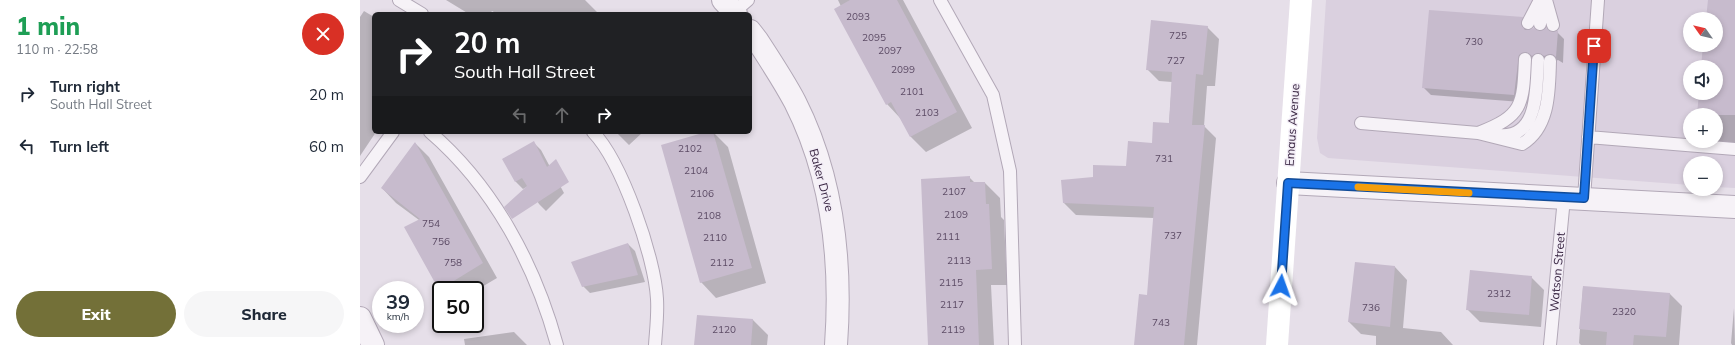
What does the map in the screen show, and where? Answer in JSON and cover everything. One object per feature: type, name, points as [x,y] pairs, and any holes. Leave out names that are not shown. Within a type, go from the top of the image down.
[{"type":"main road","name":"Emaus Avenue","points":[[1277,345],[1301,0]]},
{"type":"street","name":"Baker Drive","points":[[752,34],[795,102],[813,143],[830,200],[838,258],[836,345]]},
{"type":"street","points":[[1288,183],[1735,207]]},
{"type":"street","points":[[360,318],[373,345]]},
{"type":"lane","points":[[398,0],[419,12]]},
{"type":"lane","points":[[940,0],[993,95],[1010,171],[1015,345]]},
{"type":"lane","points":[[1528,24],[1543,0]]},
{"type":"lane","points":[[1540,24],[1543,0]]},
{"type":"lane","points":[[1543,0],[1554,24]]},
{"type":"lane","name":"Watson Street","points":[[1550,345],[1574,198],[1588,137],[1598,0]]},
{"type":"lane","points":[[1478,133],[1498,126],[1513,115],[1523,94],[1525,59]]},
{"type":"lane","points":[[1362,123],[1510,136],[1524,128],[1533,109],[1538,60]]},
{"type":"lane","points":[[1478,133],[1522,144],[1532,138],[1540,125],[1548,103],[1550,61]]},
{"type":"lane","points":[[360,177],[392,134]]},
{"type":"lane","points":[[432,134],[454,155],[489,195],[521,250],[549,318],[556,345]]},
{"type":"lane","points":[[594,134],[621,177],[645,241],[657,298],[655,345]]},
{"type":"lane","points":[[1588,137],[1735,149]]},
{"type":"shaded area","points":[[1326,0],[1735,0],[1735,188],[1723,187],[1723,156],[1683,156],[1683,184],[1328,158],[1320,153],[1317,138]]},
{"type":"building","points":[[850,0],[897,0],[957,112],[910,137],[891,102],[886,105],[834,9]]},
{"type":"building","points":[[1708,0],[1735,0],[1735,115],[1723,115],[1723,108],[1698,108],[1698,100],[1723,100],[1723,60],[1702,60],[1702,52],[1723,52],[1723,12],[1707,12]]},
{"type":"building","points":[[1429,10],[1523,17],[1521,24],[1525,30],[1534,28],[1539,31],[1546,28],[1552,32],[1558,31],[1556,57],[1551,54],[1544,56],[1538,53],[1532,56],[1526,52],[1519,55],[1514,95],[1422,88]]},
{"type":"building","points":[[1151,20],[1208,26],[1203,75],[1196,74],[1192,125],[1205,125],[1184,345],[1134,345],[1139,294],[1147,295],[1154,207],[1063,203],[1061,180],[1093,177],[1093,165],[1126,166],[1128,141],[1152,143],[1153,122],[1169,123],[1172,72],[1146,70]]},
{"type":"building","points":[[699,134],[714,134],[752,268],[700,283],[661,145]]},
{"type":"building","points":[[534,141],[547,167],[556,159],[569,182],[512,219],[504,207],[527,186],[522,178],[515,182],[502,159]]},
{"type":"building","points":[[415,142],[483,263],[454,281],[434,281],[404,227],[420,219],[381,188]]},
{"type":"building","points":[[970,176],[970,182],[985,182],[986,204],[989,204],[992,269],[976,270],[979,345],[928,345],[921,179]]},
{"type":"building","points":[[628,243],[638,275],[582,287],[571,262]]},
{"type":"building","points":[[1355,262],[1395,266],[1390,327],[1348,322]]},
{"type":"building","points":[[1470,270],[1532,276],[1529,315],[1466,310]]},
{"type":"building","points":[[1583,286],[1670,293],[1666,337],[1634,335],[1633,345],[1606,345],[1607,332],[1579,329]]},
{"type":"building","points":[[697,315],[753,319],[751,345],[694,345]]},
{"type":"slow traffic","points":[[1358,187],[1469,193]]},
{"type":"route","points":[[1281,286],[1288,183],[1584,198],[1594,46]]}]
